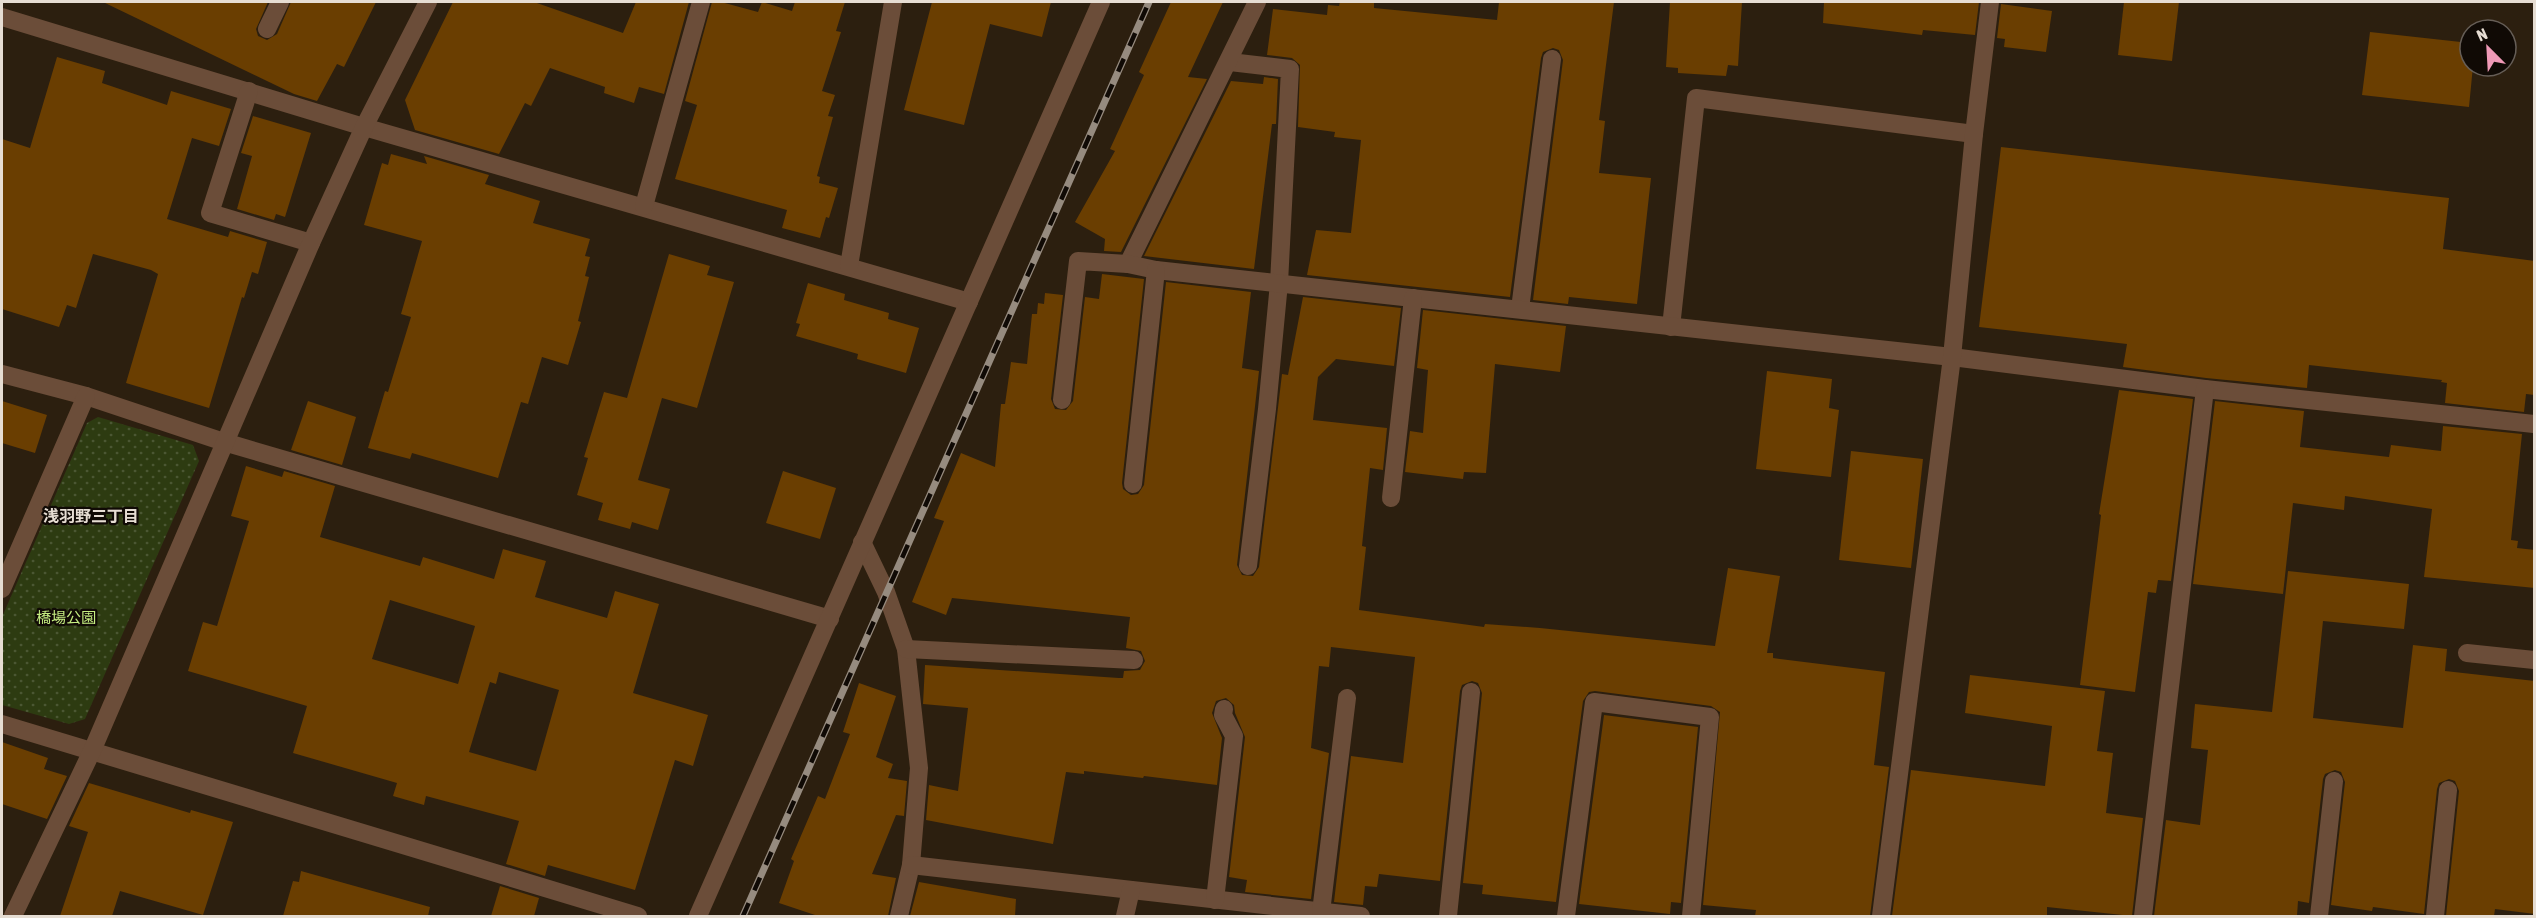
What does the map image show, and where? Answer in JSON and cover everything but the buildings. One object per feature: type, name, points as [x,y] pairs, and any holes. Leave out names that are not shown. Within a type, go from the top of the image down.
[{"type":"street","points":[[267,29],[280,2]]},
{"type":"street","points":[[13,916],[92,751],[311,243],[364,127],[428,2]]},
{"type":"street","points":[[644,206],[701,2]]},
{"type":"street","points":[[849,266],[893,2]]},
{"type":"street","points":[[698,916],[1101,2]]},
{"type":"street","points":[[1128,264],[1230,62],[1257,2]]},
{"type":"street","points":[[1881,916],[1952,357],[1974,134],[1990,2]]},
{"type":"street","points":[[2,17],[364,127],[644,206],[969,302]]},
{"type":"street","points":[[1520,309],[1552,59]]},
{"type":"street","points":[[1230,62],[1290,69],[1278,283],[1267,410],[1248,566]]},
{"type":"street","points":[[249,91],[210,213],[311,243]]},
{"type":"street","points":[[1671,327],[1696,98],[1974,134]]},
{"type":"street","points":[[1062,400],[1078,261],[1128,264],[1156,270],[1952,357],[2205,389],[2535,424]]},
{"type":"street","points":[[1133,484],[1156,270]]},
{"type":"street","points":[[1390,498],[1413,298]]},
{"type":"street","points":[[2,374],[86,396],[224,442],[830,620]]},
{"type":"street","points":[[2143,916],[2205,389]]},
{"type":"street","points":[[2,589],[86,396]]},
{"type":"street","points":[[862,542],[886,592],[906,649],[919,768],[911,865],[899,916]]},
{"type":"street","points":[[906,649],[1134,660]]},
{"type":"street","points":[[2467,653],[2535,660]]},
{"type":"street","points":[[1448,916],[1471,692]]},
{"type":"street","points":[[1321,912],[1347,698]]},
{"type":"street","points":[[1566,916],[1594,702],[1710,717],[1691,916]]},
{"type":"street","points":[[1215,900],[1234,736],[1223,715],[1224,709]]},
{"type":"street","points":[[2,724],[638,916]]},
{"type":"street","points":[[2319,916],[2334,781]]},
{"type":"street","points":[[2435,916],[2448,790]]},
{"type":"street","points":[[911,865],[1361,916]]},
{"type":"street","points":[[1125,916],[1131,890]]},
{"type":"green space","name":"橋場公園","points":[[98,417],[193,445],[199,461],[85,719],[69,724],[2,705],[2,617],[87,423]]},
{"type":"railway","points":[[743,916],[1149,2]]},
{"type":"district","name":"浅羽野三丁目","points":[[91,516]]}]
